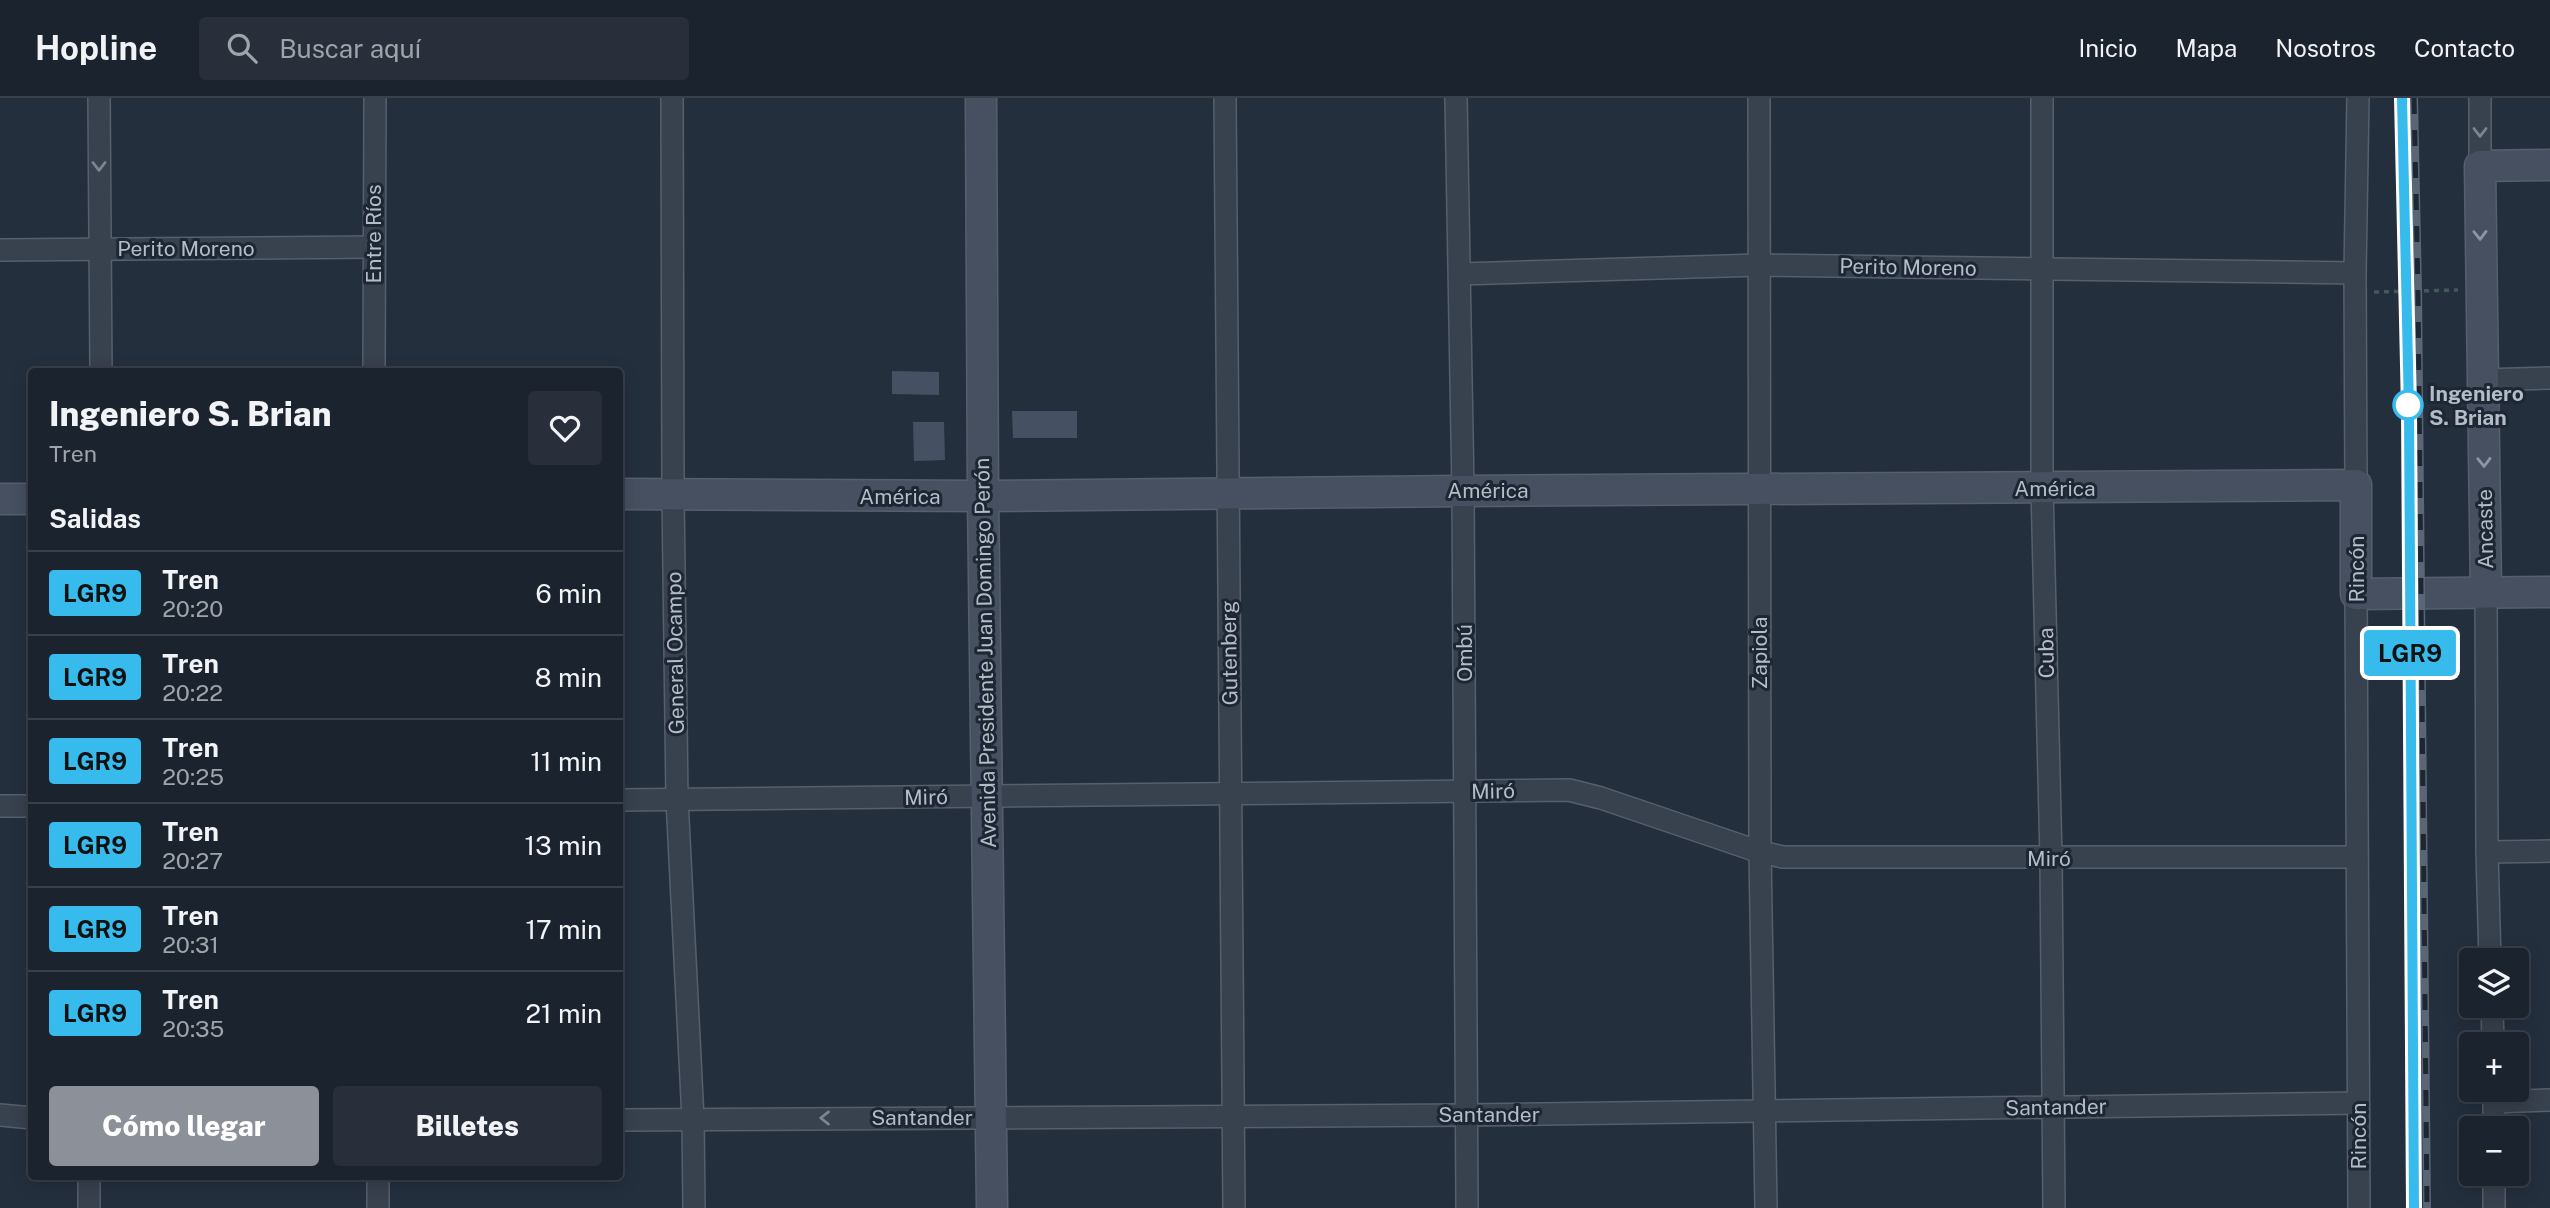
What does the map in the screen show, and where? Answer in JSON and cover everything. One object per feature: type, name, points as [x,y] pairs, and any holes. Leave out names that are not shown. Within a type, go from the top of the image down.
[{"type":"street","points":[[99,98],[101,368]]},
{"type":"street","name":"Entre Ríos","points":[[374,368],[375,98]]},
{"type":"street","name":"General Ocampo","points":[[672,98],[677,799],[693,1119],[694,1208]]},
{"type":"street","name":"Avenida Presidente Juan Domingo Perón","points":[[981,98],[982,496],[992,1208]]},
{"type":"street","name":"Gutenberg","points":[[1225,98],[1234,1208]]},
{"type":"street","name":"Ombú","points":[[1456,98],[1463,491],[1467,1208]]},
{"type":"street","name":"Zapiola","points":[[1759,98],[1760,852],[1766,1208]]},
{"type":"street","name":"Cuba","points":[[2042,98],[2042,488],[2051,859],[2054,1208]]},
{"type":"street","name":"Rincón","points":[[2358,98],[2355,283],[2358,1208]]},
{"type":"street","name":"Ancaste","points":[[2480,98],[2490,948]]},
{"type":"street","points":[[2480,166],[2550,165]]},
{"type":"street","name":"Perito Moreno","points":[[0,250],[373,247]]},
{"type":"street","name":"Perito Moreno","points":[[1460,274],[1760,265],[2042,269],[2355,283]]},
{"type":"street","points":[[2482,380],[2550,379]]},
{"type":"street","name":"América","points":[[623,494],[982,496],[2356,485]]},
{"type":"street","points":[[0,499],[28,499]]},
{"type":"street","points":[[2356,594],[2550,592]]},
{"type":"street","name":"Miró","points":[[623,800],[1569,790],[1760,852],[1783,857],[2356,857]]},
{"type":"street","points":[[0,806],[28,806]]},
{"type":"street","points":[[2487,852],[2550,851]]},
{"type":"street","points":[[2529,1098],[2550,1100]]},
{"type":"street","name":"Santander","points":[[623,1120],[1468,1115],[2358,1103]]},
{"type":"street","points":[[0,1115],[28,1118]]},
{"type":"street","points":[[89,1180],[89,1208]]},
{"type":"street","points":[[378,1180],[378,1208]]},
{"type":"street","points":[[2494,1186],[2494,1208]]},
{"type":"path","points":[[2355,283],[2481,290]]},
{"type":"building","points":[[892,371],[939,372],[939,395],[892,394]]},
{"type":"building","points":[[1012,411],[1077,411],[1077,438],[1013,438]]},
{"type":"building","points":[[913,422],[944,422],[945,460],[914,461]]},
{"type":"railway","points":[[2402,98],[2409,409],[2414,1208]]},
{"type":"railway","points":[[2414,98],[2427,1208]]},
{"type":"train","name":"LGR9","points":[[2402,98],[2409,409],[2414,1208]]},
{"type":"place","name":"Ingeniero S. Brian","points":[[2408,405]]}]
